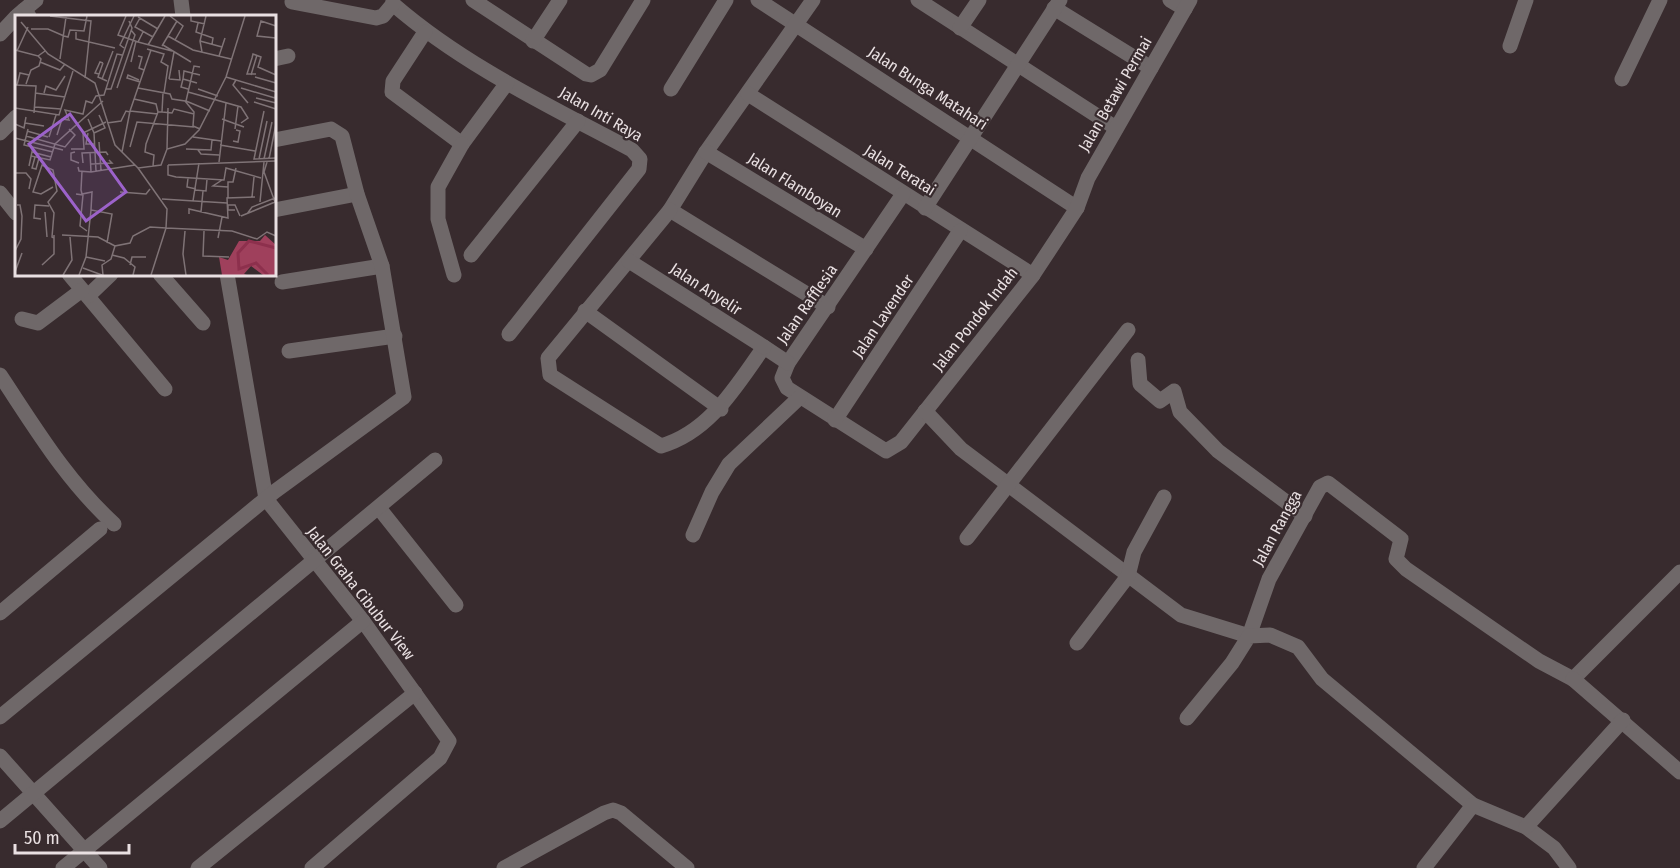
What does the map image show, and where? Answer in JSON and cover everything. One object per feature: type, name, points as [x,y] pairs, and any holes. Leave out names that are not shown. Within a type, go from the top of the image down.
[{"type":"street","points":[[22,15],[36,0]]},
{"type":"street","points":[[181,0],[183,15]]},
{"type":"street","points":[[533,41],[560,0]]},
{"type":"street","points":[[477,1],[533,41],[586,74],[596,74],[643,0]]},
{"type":"street","points":[[671,89],[726,0]]},
{"type":"street","name":"Jalan Bunga Matahari","points":[[758,0],[972,137],[1077,208]]},
{"type":"street","points":[[764,347],[721,409],[678,441],[661,446],[550,375],[548,358],[670,210],[706,152],[813,0]]},
{"type":"street","points":[[918,0],[1116,128]]},
{"type":"street","points":[[960,28],[979,0]]},
{"type":"street","points":[[1170,0],[1187,4]]},
{"type":"street","points":[[1510,46],[1526,0]]},
{"type":"street","points":[[1622,79],[1660,0]]},
{"type":"street","points":[[292,2],[376,18],[383,16],[393,2]]},
{"type":"street","name":"Jalan Inti Raya","points":[[393,2],[426,32],[507,83],[632,150],[640,159],[639,169],[509,334]]},
{"type":"street","points":[[925,208],[1057,4],[1151,68]]},
{"type":"street","name":"Jalan Betawi Permai","points":[[1077,208],[1088,178],[1187,4]]},
{"type":"street","points":[[0,34],[15,21]]},
{"type":"street","points":[[426,32],[393,81],[392,92],[462,144]]},
{"type":"street","points":[[454,275],[438,219],[438,187],[462,144],[507,83]]},
{"type":"street","name":"Jalan Teratai","points":[[748,94],[1033,276]]},
{"type":"street","points":[[471,255],[578,121]]},
{"type":"street","points":[[0,717],[262,503],[404,397],[382,266],[357,194],[342,136],[331,129],[276,140]]},
{"type":"street","name":"Jalan Flamboyan","points":[[706,152],[866,249]]},
{"type":"street","points":[[0,194],[15,212]]},
{"type":"street","points":[[276,210],[357,194]]},
{"type":"street","name":"Jalan Rafflesia","points":[[894,449],[880,450],[800,397],[784,384],[783,373],[903,194]]},
{"type":"street","name":"Jalan Pondok Indah","points":[[894,449],[1033,276],[1077,208]]},
{"type":"street","points":[[670,210],[828,307]]},
{"type":"street","name":"Jalan Lavender","points":[[835,420],[960,231]]},
{"type":"street","name":"Jalan Anyelir","points":[[629,261],[788,363]]},
{"type":"street","points":[[282,282],[382,266]]},
{"type":"street","points":[[71,276],[165,389]]},
{"type":"street","points":[[22,319],[38,323],[108,276]]},
{"type":"street","points":[[162,276],[203,323]]},
{"type":"street","name":"Jalan Graha Cibubur View","points":[[227,276],[262,503],[315,562],[363,621],[449,741],[445,752],[312,868]]},
{"type":"street","points":[[585,311],[721,409]]},
{"type":"street","points":[[967,538],[1011,485],[1128,330]]},
{"type":"street","points":[[289,351],[395,336]]},
{"type":"street","points":[[1138,360],[1140,384],[1160,401],[1174,391],[1180,412],[1218,451],[1305,516]]},
{"type":"street","points":[[0,375],[6,397],[107,527],[0,613]]},
{"type":"street","points":[[693,535],[712,492],[729,464],[800,397]]},
{"type":"street","points":[[925,411],[961,449],[1181,615],[1249,636],[1270,635],[1298,647],[1322,679],[1473,805],[1526,827],[1554,848],[1569,868]]},
{"type":"street","points":[[0,820],[315,562],[435,460]]},
{"type":"street","name":"Jalan Rangga","points":[[1187,718],[1232,663],[1249,636],[1269,579],[1320,486],[1328,483],[1401,539],[1396,559],[1406,569],[1539,661],[1573,680]]},
{"type":"street","points":[[1077,643],[1128,576],[1134,552],[1164,497]]},
{"type":"street","points":[[379,508],[456,605]]},
{"type":"street","points":[[1680,572],[1573,680],[1623,720],[1680,772]]},
{"type":"street","points":[[63,868],[363,621]]},
{"type":"street","points":[[198,868],[415,693]]},
{"type":"street","points":[[1526,827],[1623,720]]},
{"type":"street","points":[[0,756],[100,868]]},
{"type":"street","points":[[1424,868],[1473,805]]},
{"type":"street","points":[[504,868],[613,810],[621,813],[687,868]]}]
